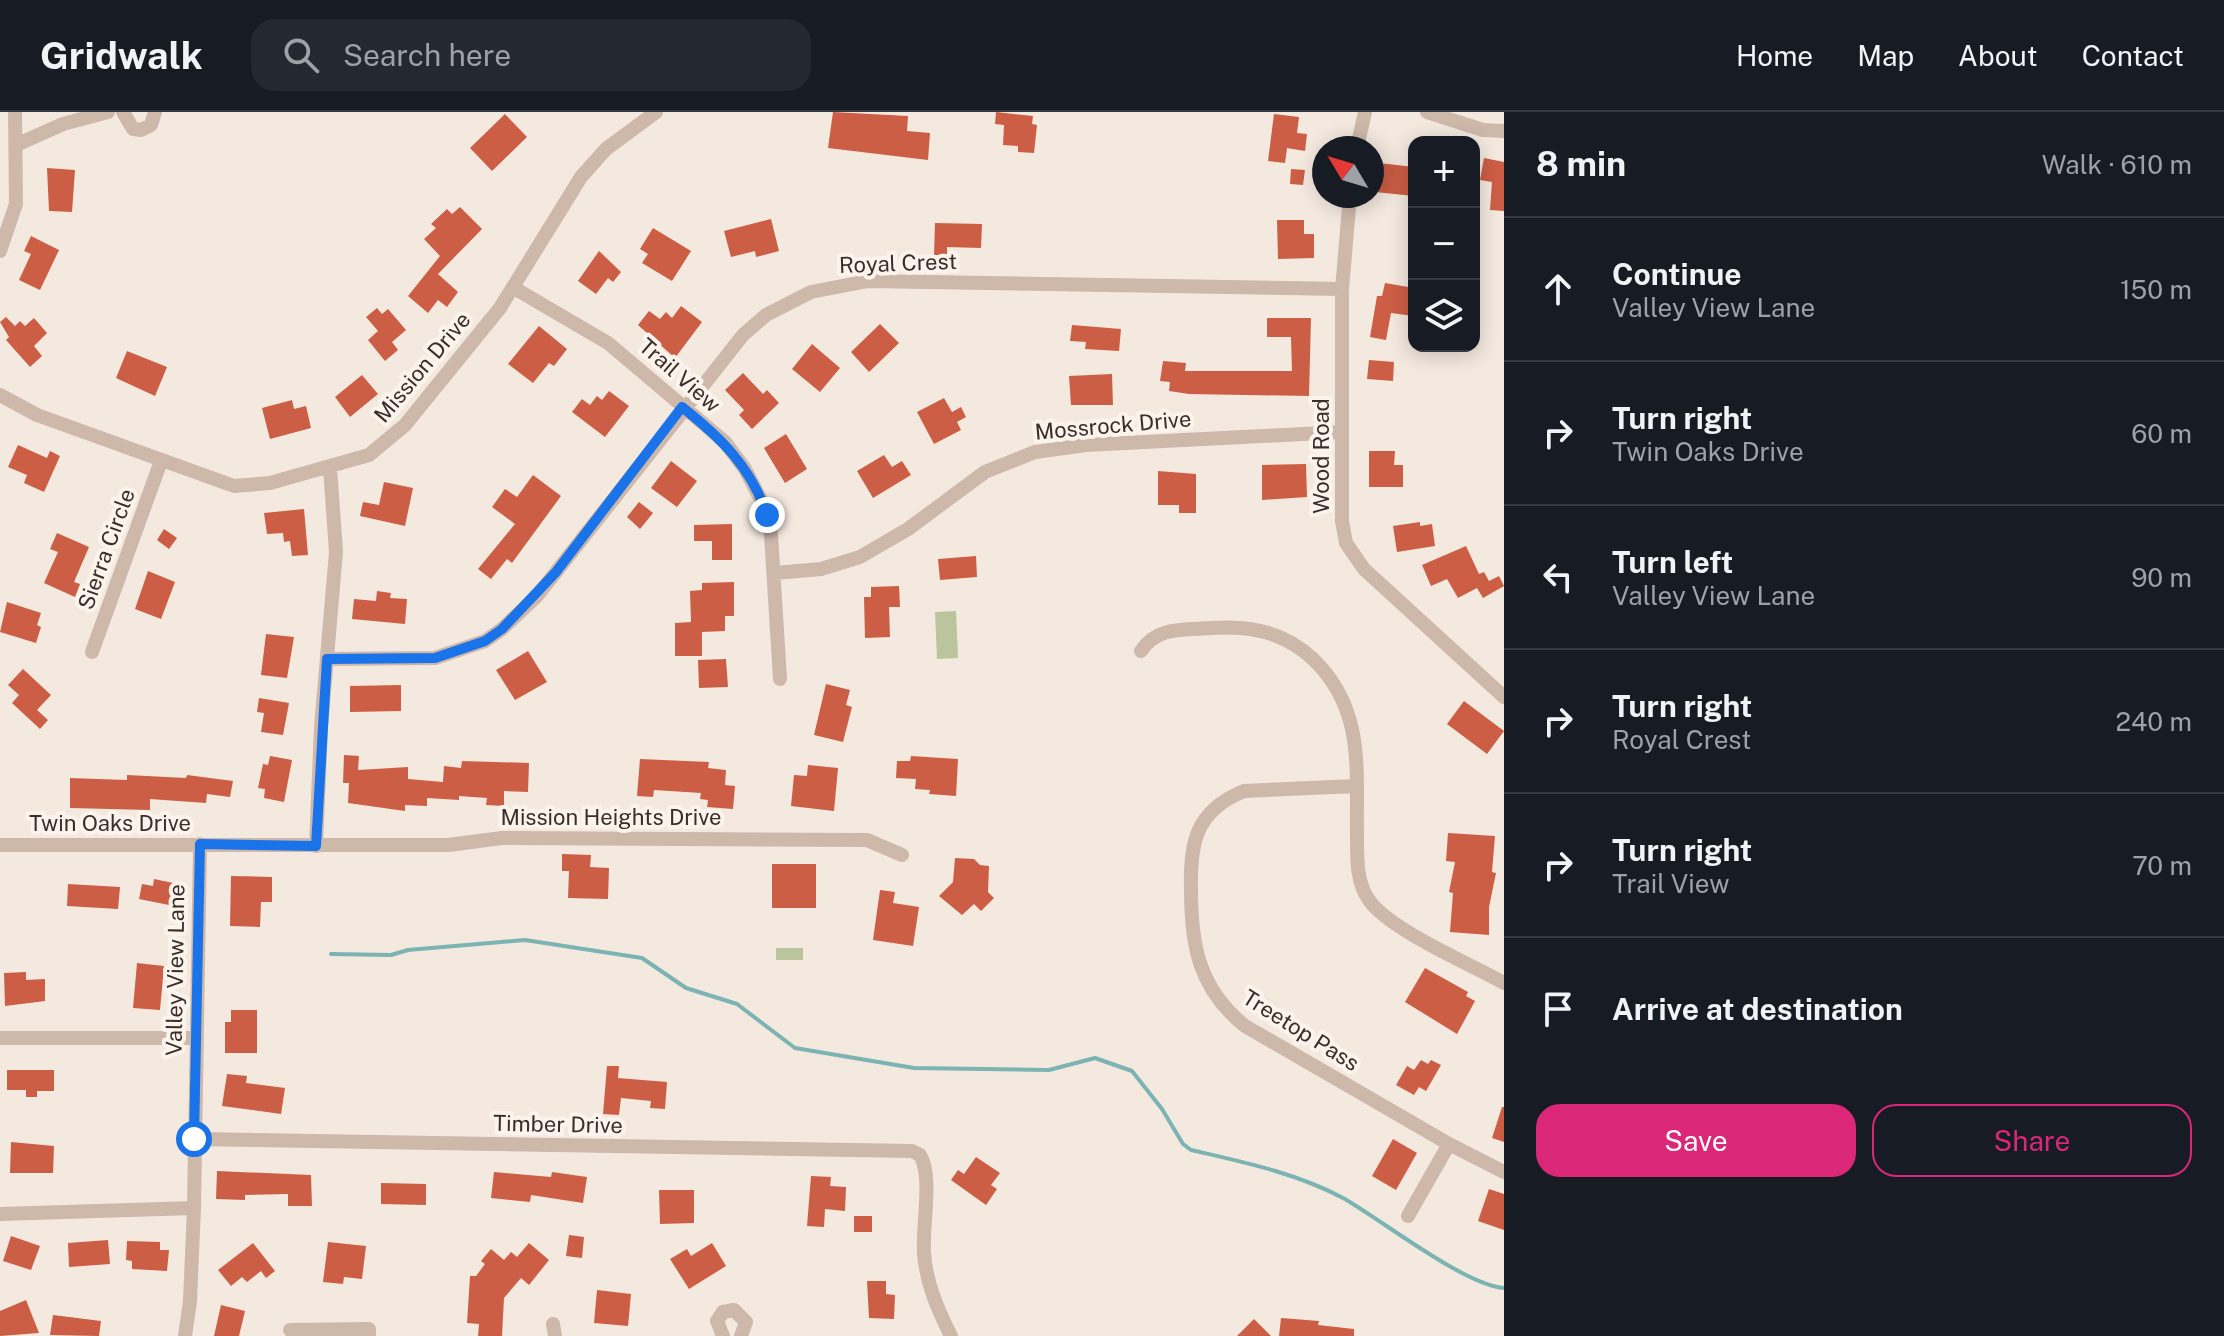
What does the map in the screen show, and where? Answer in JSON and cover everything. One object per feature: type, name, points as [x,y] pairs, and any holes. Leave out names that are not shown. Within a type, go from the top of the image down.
[{"type":"street","points":[[0,251],[16,204],[15,112]]},
{"type":"street","points":[[16,145],[63,124],[108,112]]},
{"type":"street","points":[[123,112],[133,129],[141,130],[151,125],[155,112]]},
{"type":"street","name":"Mission Drive","points":[[0,395],[37,415],[234,486],[270,483],[369,455],[393,438],[514,288],[581,177],[606,149],[656,112]]},
{"type":"street","points":[[1360,136],[1365,112]]},
{"type":"street","points":[[1427,112],[1483,130],[1504,131]]},
{"type":"street","name":"Wood Road","points":[[1349,208],[1342,289],[1342,521],[1346,543],[1364,569],[1504,697]]},
{"type":"street","name":"Royal Crest","points":[[327,659],[435,658],[485,641],[502,629],[556,572],[723,357],[766,315],[811,292],[848,283],[1342,289]]},
{"type":"street","name":"Trail View","points":[[514,288],[598,335],[725,442],[755,486],[771,534],[780,679]]},
{"type":"street","name":"Mossrock Drive","points":[[775,573],[821,569],[860,557],[908,529],[985,472],[1035,452],[1086,445],[1342,432]]},
{"type":"street","name":"Sierra Circle","points":[[92,652],[161,461]]},
{"type":"street","points":[[316,846],[336,552],[330,468]]},
{"type":"street","points":[[1141,651],[1149,638],[1163,631],[1239,626],[1291,640],[1325,670],[1350,713],[1356,751],[1357,861],[1369,901],[1403,927],[1503,980]]},
{"type":"street","name":"Treetop Pass","points":[[1356,786],[1261,788],[1230,797],[1202,822],[1190,854],[1191,935],[1195,957],[1214,995],[1245,1026],[1449,1144],[1504,1172]]},
{"type":"street","name":"Mission Heights Drive","points":[[316,846],[448,845],[502,838],[867,840],[902,855]]},
{"type":"street","name":"Valley View Lane","points":[[185,1336],[194,1208],[200,844]]},
{"type":"street","name":"Twin Oaks Drive","points":[[0,845],[316,846]]},
{"type":"street","points":[[0,1038],[195,1038]]},
{"type":"street","name":"Timber Drive","points":[[194,1139],[695,1149],[903,1149],[920,1155],[927,1173],[924,1257],[933,1297],[951,1336]]},
{"type":"street","points":[[1408,1216],[1449,1144]]},
{"type":"street","points":[[0,1214],[194,1208]]},
{"type":"street","points":[[723,1336],[717,1321],[723,1312],[734,1310],[746,1322],[741,1336]]},
{"type":"street","points":[[290,1330],[369,1329],[369,1336]]},
{"type":"green space","points":[[956,611],[958,658],[937,659],[935,612]]},
{"type":"green space","points":[[776,948],[803,948],[803,960],[776,960]]},
{"type":"building","points":[[833,112],[908,116],[907,131],[930,133],[928,160],[828,148]]},
{"type":"building","points":[[996,112],[1033,116],[1032,124],[1037,125],[1034,153],[1018,152],[1018,146],[1003,145],[1004,125],[995,124]]},
{"type":"building","points":[[505,114],[527,137],[492,171],[470,148]]},
{"type":"building","points":[[1274,114],[1299,117],[1297,133],[1307,134],[1305,151],[1287,148],[1285,163],[1268,161]]},
{"type":"building","points":[[1484,158],[1504,162],[1504,211],[1490,210],[1492,182],[1480,180]]},
{"type":"building","points":[[1384,164],[1408,166],[1408,195],[1384,193]]},
{"type":"building","points":[[47,168],[75,170],[72,212],[49,211]]},
{"type":"building","points":[[1291,169],[1305,170],[1303,185],[1290,184]]},
{"type":"building","points":[[460,207],[482,229],[438,274],[458,292],[447,307],[438,300],[428,313],[408,296],[440,256],[424,239],[436,228],[431,224],[447,209],[452,214]]},
{"type":"building","points":[[771,219],[779,251],[756,257],[755,251],[731,257],[724,231]]},
{"type":"building","points":[[1277,220],[1304,220],[1304,234],[1314,234],[1314,258],[1278,259]]},
{"type":"building","points":[[935,223],[982,224],[981,248],[947,247],[947,255],[934,255]]},
{"type":"building","points":[[653,228],[691,251],[672,281],[642,263],[648,254],[640,249]]},
{"type":"building","points":[[31,236],[59,250],[40,290],[19,280],[31,254],[24,251]]},
{"type":"building","points":[[599,251],[621,272],[613,282],[608,278],[596,294],[578,281]]},
{"type":"building","points":[[1385,283],[1408,287],[1408,315],[1391,313],[1386,340],[1370,337],[1377,296],[1382,296]]},
{"type":"building","points":[[681,306],[702,322],[675,358],[638,325],[649,311],[660,319],[666,312],[672,318]]},
{"type":"building","points":[[377,308],[382,314],[388,309],[406,330],[392,342],[398,350],[385,361],[368,340],[378,331],[366,317]]},
{"type":"building","points":[[6,317],[15,326],[20,321],[25,326],[34,318],[47,333],[34,346],[42,356],[30,367],[6,340],[9,337],[0,322]]},
{"type":"building","points":[[1267,318],[1311,318],[1309,396],[1189,394],[1169,391],[1170,382],[1160,381],[1163,361],[1186,363],[1185,371],[1292,371],[1291,337],[1267,337]]},
{"type":"building","points":[[880,324],[899,343],[869,372],[851,352]]},
{"type":"building","points":[[1072,325],[1121,329],[1119,351],[1085,349],[1086,342],[1070,341]]},
{"type":"building","points":[[539,326],[567,349],[554,366],[549,363],[533,383],[508,364]]},
{"type":"building","points":[[812,344],[840,368],[820,392],[792,369]]},
{"type":"building","points":[[127,351],[167,367],[155,396],[116,378]]},
{"type":"building","points":[[1369,360],[1394,362],[1393,381],[1367,379]]},
{"type":"building","points":[[743,373],[763,394],[767,390],[779,403],[752,429],[739,415],[744,410],[725,390]]},
{"type":"building","points":[[1112,374],[1113,405],[1071,405],[1069,376]]},
{"type":"building","points":[[362,375],[378,394],[350,417],[335,397]]},
{"type":"building","points":[[609,391],[629,406],[605,437],[572,412],[582,399],[590,405],[597,396],[602,400]]},
{"type":"building","points":[[944,398],[952,412],[961,407],[966,417],[957,422],[961,430],[934,444],[917,412]]},
{"type":"building","points":[[292,400],[294,409],[306,406],[311,428],[270,439],[262,408]]},
{"type":"building","points":[[786,434],[807,469],[785,483],[764,448]]},
{"type":"building","points":[[18,445],[47,458],[50,451],[60,456],[44,492],[24,483],[27,475],[8,467]]},
{"type":"building","points":[[1369,451],[1395,451],[1394,465],[1403,465],[1403,487],[1369,487]]},
{"type":"building","points":[[884,455],[892,467],[902,461],[911,475],[873,498],[857,471]]},
{"type":"building","points":[[671,461],[697,481],[677,507],[651,488]]},
{"type":"building","points":[[1306,464],[1307,497],[1262,500],[1262,465]]},
{"type":"building","points":[[1158,471],[1196,474],[1196,513],[1179,513],[1179,505],[1158,505]]},
{"type":"building","points":[[533,475],[561,496],[512,563],[507,559],[491,579],[478,569],[515,524],[492,507],[505,489],[517,497]]},
{"type":"building","points":[[384,482],[413,488],[405,526],[360,516],[363,502],[379,505]]},
{"type":"building","points":[[639,502],[653,513],[640,529],[627,517]]},
{"type":"building","points":[[304,509],[308,555],[292,556],[290,541],[284,542],[283,533],[267,534],[264,513]]},
{"type":"building","points":[[1420,522],[1420,526],[1432,524],[1435,546],[1397,552],[1393,526]]},
{"type":"building","points":[[732,524],[732,560],[712,560],[712,541],[694,541],[694,525]]},
{"type":"building","points":[[164,529],[177,538],[169,549],[157,540]]},
{"type":"building","points":[[57,533],[89,547],[74,582],[80,584],[75,597],[44,583],[58,552],[50,549]]},
{"type":"building","points":[[1466,546],[1479,574],[1484,572],[1489,581],[1499,576],[1504,586],[1483,598],[1477,588],[1458,598],[1447,579],[1431,586],[1422,565]]},
{"type":"building","points":[[976,556],[977,577],[940,580],[938,559]]},
{"type":"building","points":[[148,571],[175,582],[161,619],[135,609]]},
{"type":"building","points":[[734,582],[734,616],[725,616],[725,631],[702,632],[702,656],[675,656],[675,623],[691,622],[690,591],[702,590],[702,583]]},
{"type":"building","points":[[899,586],[900,607],[889,607],[890,637],[865,638],[864,597],[871,597],[871,587]]},
{"type":"building","points":[[377,591],[391,593],[390,598],[407,599],[405,624],[352,619],[354,599],[376,601]]},
{"type":"building","points":[[7,602],[41,613],[36,643],[0,632]]},
{"type":"building","points":[[266,634],[294,637],[287,678],[261,675]]},
{"type":"building","points":[[528,651],[547,682],[515,700],[496,670]]},
{"type":"building","points":[[726,659],[728,687],[699,688],[698,660]]},
{"type":"building","points":[[23,669],[51,695],[37,710],[48,720],[40,729],[12,703],[19,695],[8,685]]},
{"type":"building","points":[[826,684],[850,690],[846,705],[852,707],[843,742],[814,735]]},
{"type":"building","points":[[401,685],[401,711],[350,712],[350,686]]},
{"type":"building","points":[[259,698],[289,703],[283,735],[261,732],[264,713],[257,712]]},
{"type":"building","points":[[1464,701],[1504,731],[1487,754],[1447,724]]},
{"type":"building","points":[[344,755],[359,756],[358,770],[408,767],[408,779],[443,782],[444,766],[461,768],[462,761],[529,763],[528,792],[504,791],[504,806],[486,805],[487,798],[459,796],[459,800],[427,798],[427,806],[405,805],[405,811],[348,803],[349,783],[343,783]]},
{"type":"building","points":[[270,756],[292,760],[284,802],[264,798],[265,789],[258,788],[263,764],[268,765]]},
{"type":"building","points":[[911,756],[958,759],[956,796],[929,794],[930,790],[915,789],[916,779],[896,778],[897,761],[910,761]]},
{"type":"building","points":[[640,759],[709,762],[708,768],[726,770],[725,785],[735,786],[733,809],[707,807],[708,800],[700,799],[701,793],[654,790],[653,797],[637,796]]},
{"type":"building","points":[[808,765],[838,768],[834,811],[791,806],[794,775],[807,776]]},
{"type":"building","points":[[127,775],[186,778],[187,775],[233,781],[230,797],[207,794],[206,803],[150,799],[150,810],[70,808],[70,778],[127,780]]},
{"type":"building","points":[[1448,833],[1495,836],[1492,872],[1496,873],[1489,907],[1489,935],[1450,932],[1453,893],[1449,892],[1455,862],[1446,861]]},
{"type":"building","points":[[562,854],[591,855],[590,867],[609,868],[608,899],[568,898],[569,871],[562,871]]},
{"type":"building","points":[[955,858],[974,859],[980,865],[989,866],[988,892],[994,898],[981,911],[974,904],[962,915],[939,896],[953,882]]},
{"type":"building","points":[[772,864],[816,864],[816,908],[772,908]]},
{"type":"building","points":[[231,876],[272,877],[272,902],[261,902],[260,927],[230,926]]},
{"type":"building","points":[[154,879],[178,884],[174,906],[139,899],[142,884],[153,886]]},
{"type":"building","points":[[68,884],[120,887],[118,909],[67,906]]},
{"type":"building","points":[[880,890],[895,892],[893,903],[919,907],[913,946],[873,940]]},
{"type":"building","points":[[137,963],[164,966],[160,1010],[133,1008]]},
{"type":"building","points":[[1425,968],[1468,992],[1466,996],[1475,1001],[1457,1034],[1405,1002]]},
{"type":"building","points":[[26,972],[26,980],[45,979],[45,1001],[5,1006],[4,973]]},
{"type":"building","points":[[231,1010],[257,1010],[257,1053],[225,1053],[225,1022],[231,1022]]},
{"type":"building","points":[[1421,1060],[1428,1064],[1431,1060],[1441,1065],[1426,1091],[1419,1087],[1414,1095],[1396,1085],[1407,1066],[1414,1070]]},
{"type":"building","points":[[607,1066],[619,1066],[618,1078],[667,1082],[665,1109],[650,1108],[651,1101],[621,1098],[619,1115],[603,1114]]},
{"type":"building","points":[[7,1070],[54,1070],[54,1091],[37,1091],[37,1097],[26,1097],[26,1090],[7,1090]]},
{"type":"building","points":[[227,1074],[247,1076],[246,1083],[285,1088],[281,1114],[222,1106]]},
{"type":"building","points":[[1504,1107],[1504,1142],[1492,1138]]},
{"type":"building","points":[[1393,1139],[1417,1153],[1396,1190],[1372,1176]]},
{"type":"building","points":[[11,1142],[54,1146],[53,1173],[10,1173]]},
{"type":"building","points":[[976,1157],[1000,1173],[991,1185],[997,1189],[986,1205],[951,1180],[958,1170],[964,1174]]},
{"type":"building","points":[[217,1171],[311,1175],[312,1206],[288,1206],[288,1194],[245,1195],[245,1200],[216,1199]]},
{"type":"building","points":[[494,1172],[551,1177],[552,1172],[587,1177],[583,1203],[531,1195],[530,1202],[491,1198]]},
{"type":"building","points":[[811,1176],[831,1177],[830,1186],[846,1187],[845,1211],[825,1209],[824,1227],[807,1226]]},
{"type":"building","points":[[381,1183],[426,1184],[426,1205],[381,1204]]},
{"type":"building","points":[[1489,1189],[1504,1194],[1504,1230],[1478,1221]]},
{"type":"building","points":[[659,1190],[694,1190],[694,1223],[660,1224]]},
{"type":"building","points":[[854,1216],[872,1216],[872,1232],[854,1232]]},
{"type":"building","points":[[569,1235],[584,1237],[582,1258],[566,1256]]},
{"type":"building","points":[[11,1236],[40,1246],[31,1270],[3,1261]]},
{"type":"building","points":[[108,1240],[110,1264],[69,1267],[68,1243]]},
{"type":"building","points":[[127,1241],[160,1242],[160,1250],[169,1250],[167,1271],[132,1269],[132,1261],[126,1260]]},
{"type":"building","points":[[328,1242],[366,1246],[362,1279],[344,1277],[343,1284],[323,1282]]},
{"type":"building","points":[[253,1243],[275,1271],[266,1278],[261,1271],[247,1282],[242,1277],[231,1286],[218,1270]]},
{"type":"building","points":[[529,1243],[549,1260],[529,1285],[521,1278],[504,1298],[502,1336],[478,1336],[479,1324],[467,1323],[470,1276],[476,1276],[485,1264],[481,1261],[491,1249],[504,1260],[511,1252],[517,1257]]},
{"type":"building","points":[[712,1243],[726,1266],[689,1289],[670,1259],[687,1249],[691,1256]]},
{"type":"building","points":[[867,1281],[886,1281],[886,1294],[895,1295],[894,1319],[869,1318]]},
{"type":"building","points":[[597,1290],[631,1294],[628,1326],[594,1323]]},
{"type":"building","points":[[26,1300],[39,1333],[0,1336],[0,1311]]},
{"type":"building","points":[[221,1305],[245,1311],[239,1336],[214,1336]]},
{"type":"building","points":[[53,1315],[101,1321],[99,1336],[50,1335]]},
{"type":"building","points":[[1281,1318],[1319,1321],[1318,1325],[1354,1329],[1354,1336],[1279,1336]]},
{"type":"building","points":[[1254,1319],[1271,1336],[1237,1336]]},
{"type":"waterway","points":[[331,954],[391,955],[408,950],[525,940],[642,958],[686,988],[737,1004],[795,1048],[914,1068],[1049,1070],[1095,1058],[1132,1071],[1162,1109],[1183,1144],[1191,1150],[1269,1169],[1325,1189],[1467,1276],[1504,1288]]},
{"type":"route","points":[[194,1139],[200,844],[316,846],[327,659],[435,658],[485,641],[502,629],[537,596],[682,407],[725,442],[736,455],[755,486],[767,515]]}]
